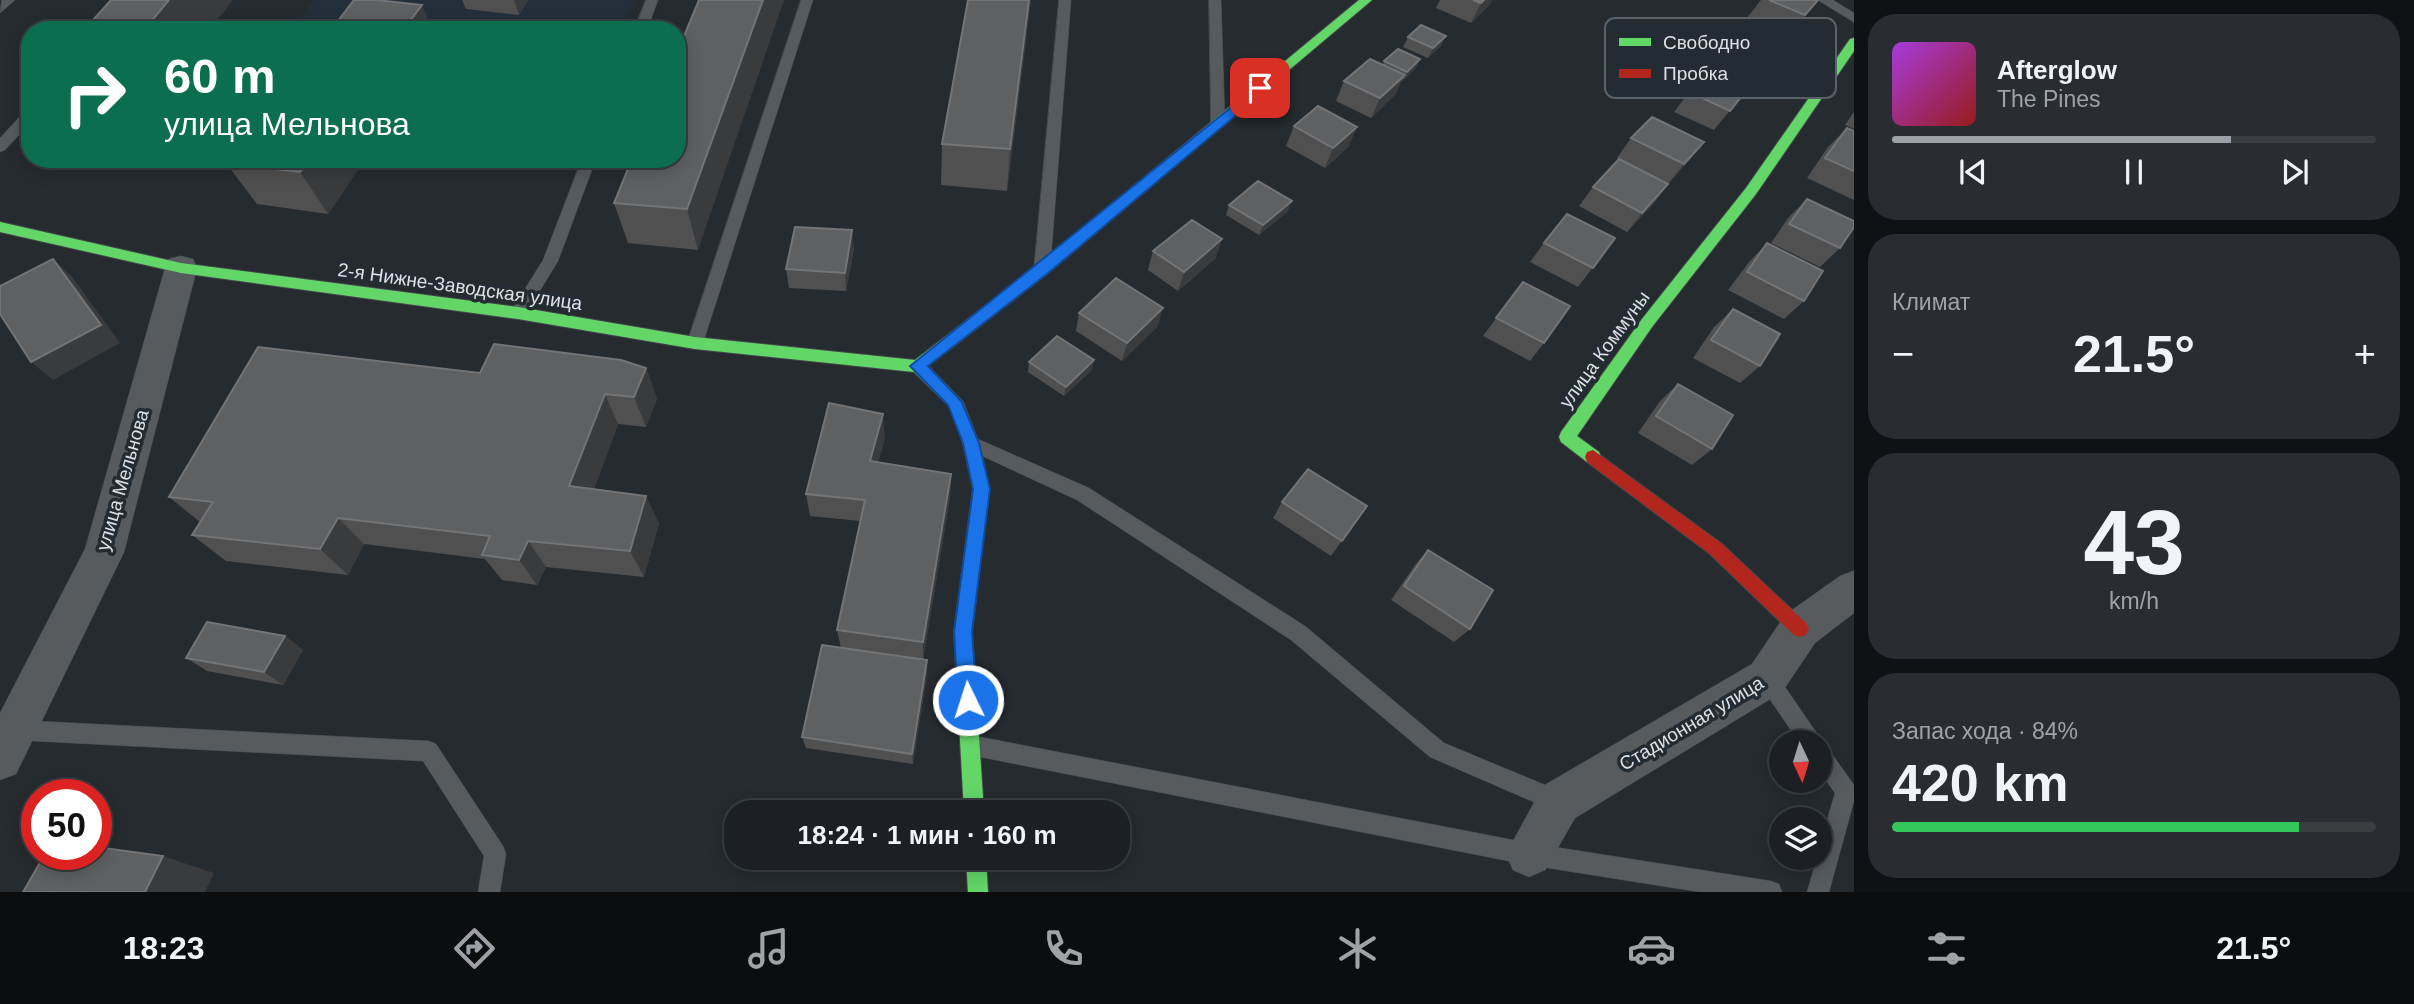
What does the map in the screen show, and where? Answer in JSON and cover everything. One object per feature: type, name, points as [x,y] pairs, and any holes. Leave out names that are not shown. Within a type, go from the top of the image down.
[{"type":"main road","points":[[973,800],[963,632],[981,489],[971,443],[954,402],[918,366],[1042,270],[1366,0]]},
{"type":"main road","name":"улица Коммуны","points":[[1836,68],[1854,42]]},
{"type":"main road","name":"улица Коммуны","points":[[1800,629],[1716,549],[1567,437],[1647,323],[1751,191],[1815,98]]},
{"type":"main road","name":"2-я Нижне-Заводская улица","points":[[0,228],[181,268],[518,313],[695,343],[918,366]]},
{"type":"main road","points":[[977,870],[978,892]]},
{"type":"street","name":"улица Мельнова","points":[[7,744],[104,552],[181,268]]},
{"type":"street","name":"Стадионная улица","points":[[1529,854],[1559,802],[1767,678],[1800,629],[1854,589]]},
{"type":"lane","points":[[0,9],[9,0]]},
{"type":"lane","points":[[644,21],[652,0]]},
{"type":"lane","points":[[695,343],[807,0]]},
{"type":"lane","points":[[1042,270],[1065,0]]},
{"type":"lane","points":[[1215,0],[1218,124]]},
{"type":"lane","points":[[1824,0],[1854,18]]},
{"type":"lane","points":[[0,147],[21,124]]},
{"type":"lane","points":[[518,313],[550,261],[586,168]]},
{"type":"lane","points":[[971,443],[1083,494],[1298,633],[1437,750],[1559,802]]},
{"type":"lane","points":[[1767,678],[1803,730]]},
{"type":"lane","points":[[7,744],[429,751],[495,854],[489,892]]},
{"type":"lane","points":[[970,745],[1529,854],[1771,892]]},
{"type":"lane","points":[[1818,892],[1850,792],[1832,769]]},
{"type":"shaded area","points":[[314,0],[635,0],[624,21],[299,21]]},
{"type":"building","points":[[111,0],[169,0],[152,21],[92,21]]},
{"type":"building","points":[[354,0],[422,5],[410,21],[338,21]]},
{"type":"building","points":[[699,0],[763,0],[687,209],[614,203],[628,168],[686,168],[686,31]]},
{"type":"building","points":[[968,0],[1029,0],[1010,149],[942,144]]},
{"type":"building","points":[[1769,0],[1818,0],[1805,15]]},
{"type":"building","points":[[1421,25],[1446,36],[1433,48],[1408,37]]},
{"type":"building","points":[[1398,49],[1420,59],[1407,72],[1384,61]]},
{"type":"building","points":[[1370,59],[1405,75],[1380,98],[1344,81]]},
{"type":"building","points":[[1702,98],[1740,98],[1730,111]]},
{"type":"building","points":[[1318,106],[1357,127],[1333,148],[1294,126]]},
{"type":"building","points":[[1652,117],[1704,142],[1684,164],[1631,138]]},
{"type":"building","points":[[1847,128],[1854,131],[1854,171],[1825,158]]},
{"type":"building","points":[[1619,159],[1668,184],[1642,213],[1593,187]]},
{"type":"building","points":[[267,168],[303,168],[300,172]]},
{"type":"building","points":[[1258,181],[1292,201],[1263,225],[1229,205]]},
{"type":"building","points":[[1807,199],[1854,221],[1854,227],[1840,248],[1789,224]]},
{"type":"building","points":[[1567,214],[1615,238],[1593,268],[1544,243]]},
{"type":"building","points":[[1192,220],[1222,239],[1184,272],[1153,251]]},
{"type":"building","points":[[795,227],[852,230],[845,273],[786,269]]},
{"type":"building","points":[[1767,243],[1823,271],[1804,301],[1747,272]]},
{"type":"building","points":[[53,259],[101,325],[31,362],[0,314],[0,286]]},
{"type":"building","points":[[1116,278],[1163,308],[1127,343],[1079,313]]},
{"type":"building","points":[[1523,282],[1570,306],[1544,343],[1496,318]]},
{"type":"building","points":[[1733,309],[1780,334],[1760,366],[1711,340]]},
{"type":"building","points":[[1057,336],[1094,360],[1066,387],[1029,362]]},
{"type":"building","points":[[494,344],[621,360],[646,368],[634,397],[605,394],[569,486],[646,496],[630,551],[528,541],[519,560],[482,555],[490,536],[338,518],[320,549],[192,535],[213,502],[169,497],[258,347],[480,373]]},
{"type":"building","points":[[1678,384],[1733,415],[1712,449],[1656,416]]},
{"type":"building","points":[[829,403],[883,414],[870,461],[951,474],[923,642],[837,630],[865,500],[806,494]]},
{"type":"building","points":[[1308,469],[1367,506],[1342,541],[1282,502]]},
{"type":"building","points":[[1428,550],[1493,590],[1470,629],[1404,586]]},
{"type":"building","points":[[207,622],[285,636],[264,672],[186,658]]},
{"type":"building","points":[[822,645],[927,660],[912,754],[802,737]]},
{"type":"building","points":[[112,849],[163,856],[145,892],[23,892],[36,870],[112,870]]},
{"type":"traffic: fast","points":[[918,366],[1042,270],[1366,0]]},
{"type":"traffic: fast","points":[[1836,68],[1854,42]]},
{"type":"traffic: fast","points":[[1593,457],[1567,437],[1647,323],[1751,191],[1815,98]]},
{"type":"traffic: fast","points":[[0,227],[181,268],[518,313],[695,343],[918,366]]},
{"type":"traffic: fast","points":[[918,366],[955,402],[971,443],[981,489],[963,632],[973,800]]},
{"type":"traffic: fast","points":[[977,870],[978,892]]},
{"type":"traffic: jam","points":[[1593,457],[1716,549],[1800,629]]},
{"type":"route","points":[[968,700],[963,632],[981,489],[971,443],[954,402],[918,366],[1042,270],[1260,88]]}]
